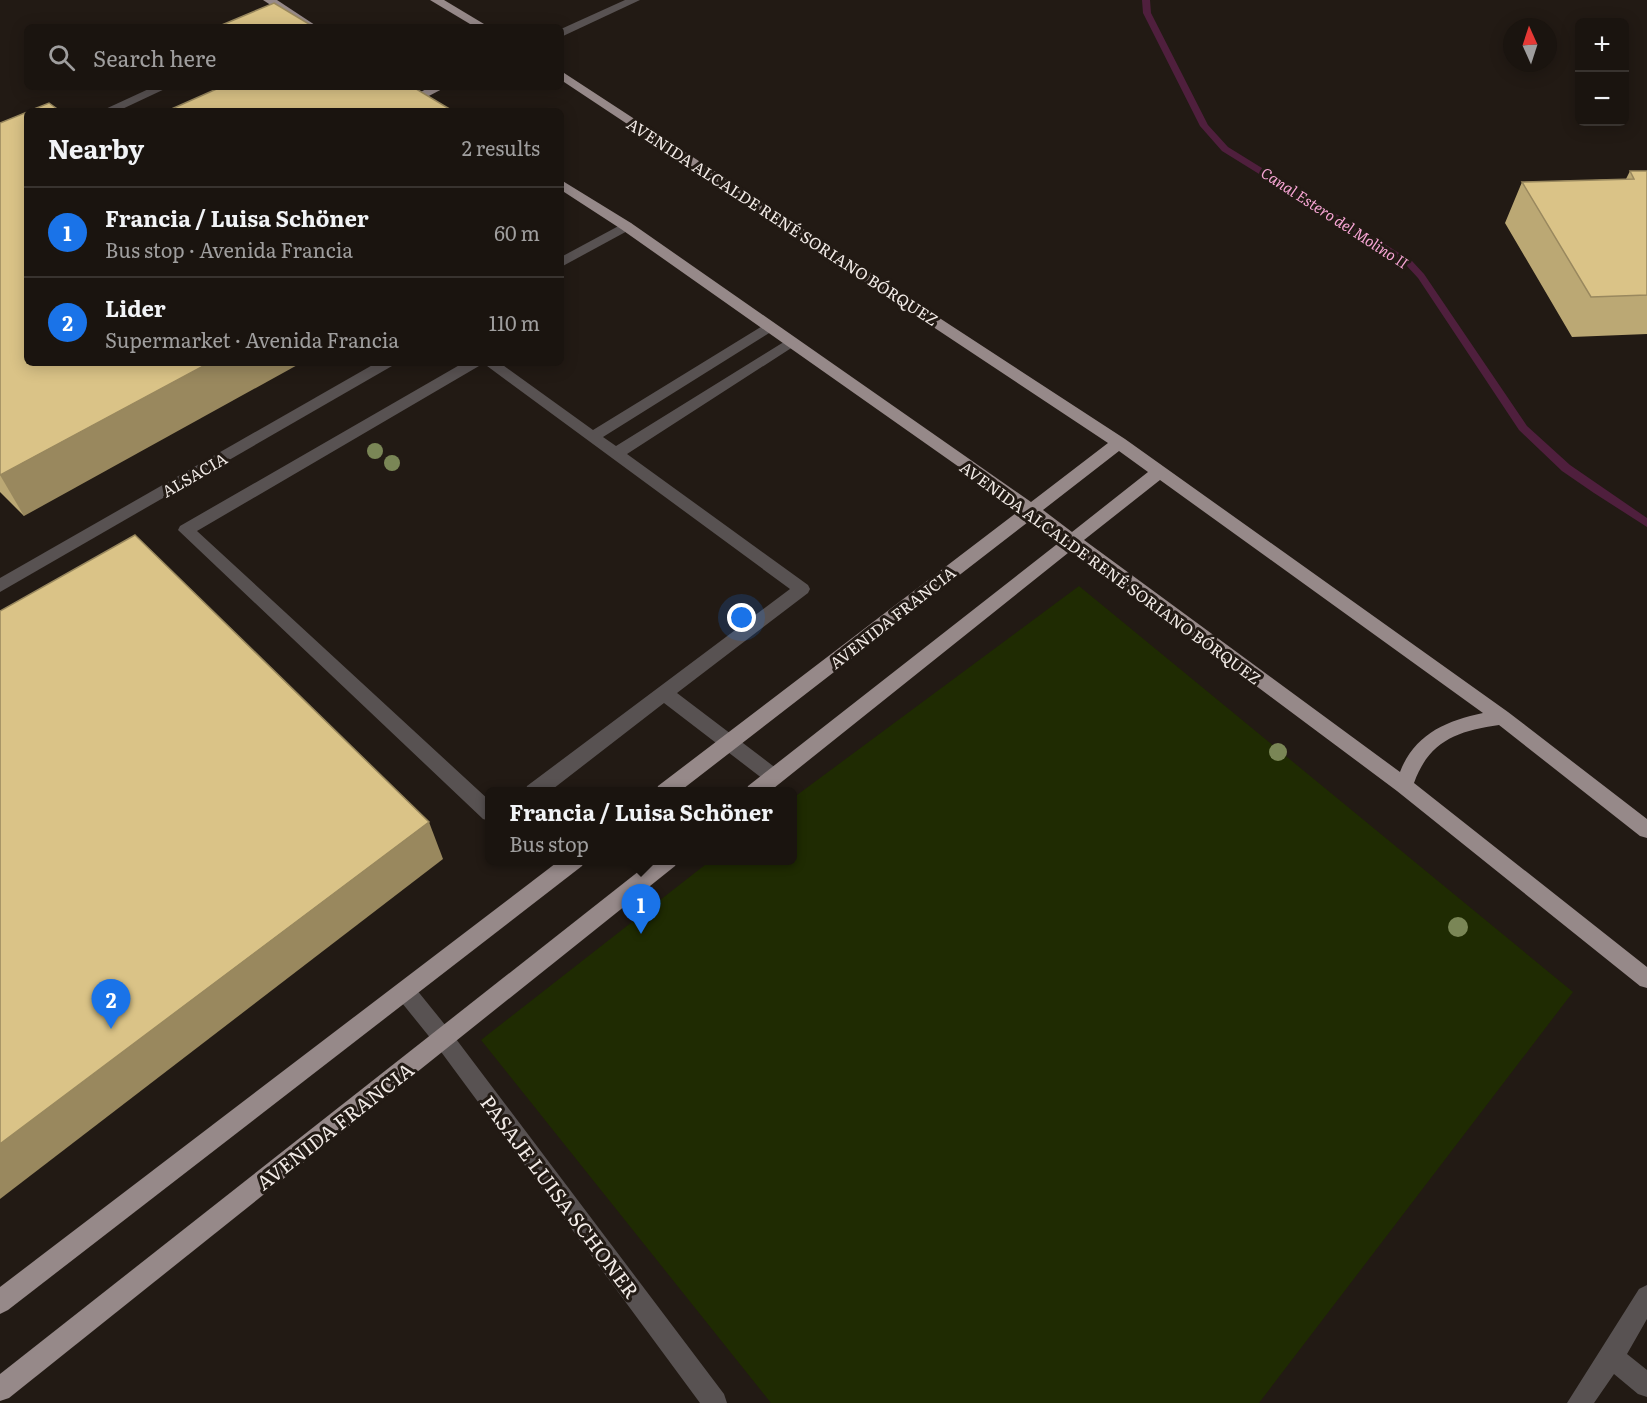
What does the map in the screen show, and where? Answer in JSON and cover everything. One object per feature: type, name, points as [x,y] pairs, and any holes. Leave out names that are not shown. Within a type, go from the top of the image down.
[{"type":"main road","points":[[269,0],[304,24]]},
{"type":"main road","points":[[436,0],[478,24]]},
{"type":"main road","name":"AVENIDA ALCALDE RENÉ SORIANO BÓRQUEZ","points":[[564,77],[1119,443],[1502,717],[1647,830]]},
{"type":"main road","points":[[413,90],[438,106]]},
{"type":"main road","points":[[421,95],[433,90]]},
{"type":"main road","name":"AVENIDA ALCALDE RENÉ SORIANO BÓRQUEZ","points":[[564,186],[626,226],[1031,510],[1404,786],[1647,979]]},
{"type":"main road","name":"AVENIDA FRANCIA","points":[[671,787],[1119,443]]},
{"type":"main road","points":[[761,787],[1159,472]]},
{"type":"main road","points":[[1404,786],[1409,767],[1434,737],[1454,727],[1477,720],[1502,717]]},
{"type":"main road","points":[[0,1302],[570,865]]},
{"type":"main road","name":"AVENIDA FRANCIA","points":[[0,1389],[663,865]]},
{"type":"street","points":[[564,32],[634,0]]},
{"type":"street","points":[[114,108],[156,90]]},
{"type":"street","points":[[564,261],[626,226]]},
{"type":"street","points":[[592,437],[769,327]]},
{"type":"street","points":[[615,454],[792,343]]},
{"type":"street","name":"ALSACIA","points":[[0,586],[382,366]]},
{"type":"street","points":[[469,366],[186,530],[485,809]]},
{"type":"street","points":[[494,366],[802,590],[541,787]]},
{"type":"street","points":[[664,694],[774,777]]},
{"type":"street","name":"PASAJE LUISA SCHONER","points":[[405,991],[443,1038],[715,1403]]},
{"type":"street","points":[[1579,1403],[1611,1357],[1647,1297]]},
{"type":"street","points":[[1611,1357],[1647,1385]]},
{"type":"green space","points":[[1079,586],[1573,992],[1259,1403],[771,1403],[481,1040],[705,865],[797,865],[797,795]]},
{"type":"building","points":[[274,3],[309,24],[224,24]]},
{"type":"building","points":[[214,90],[418,90],[448,108],[174,108]]},
{"type":"building","points":[[49,103],[56,108],[36,108]]},
{"type":"building","points":[[24,113],[24,366],[203,366],[0,475],[0,123]]},
{"type":"building","points":[[1630,171],[1647,171],[1647,295],[1591,297],[1522,182],[1634,179]]},
{"type":"building","points":[[135,535],[429,822],[0,1144],[0,611]]},
{"type":"waterway","name":"Canal Estero del Molino II","points":[[1146,0],[1147,13],[1204,126],[1225,149],[1409,263],[1421,276],[1523,428],[1566,468],[1647,523]]},
{"type":"place","name":"Francia / Luisa Schöner","points":[[641,934]]},
{"type":"place","name":"Lider","points":[[111,1029]]}]
